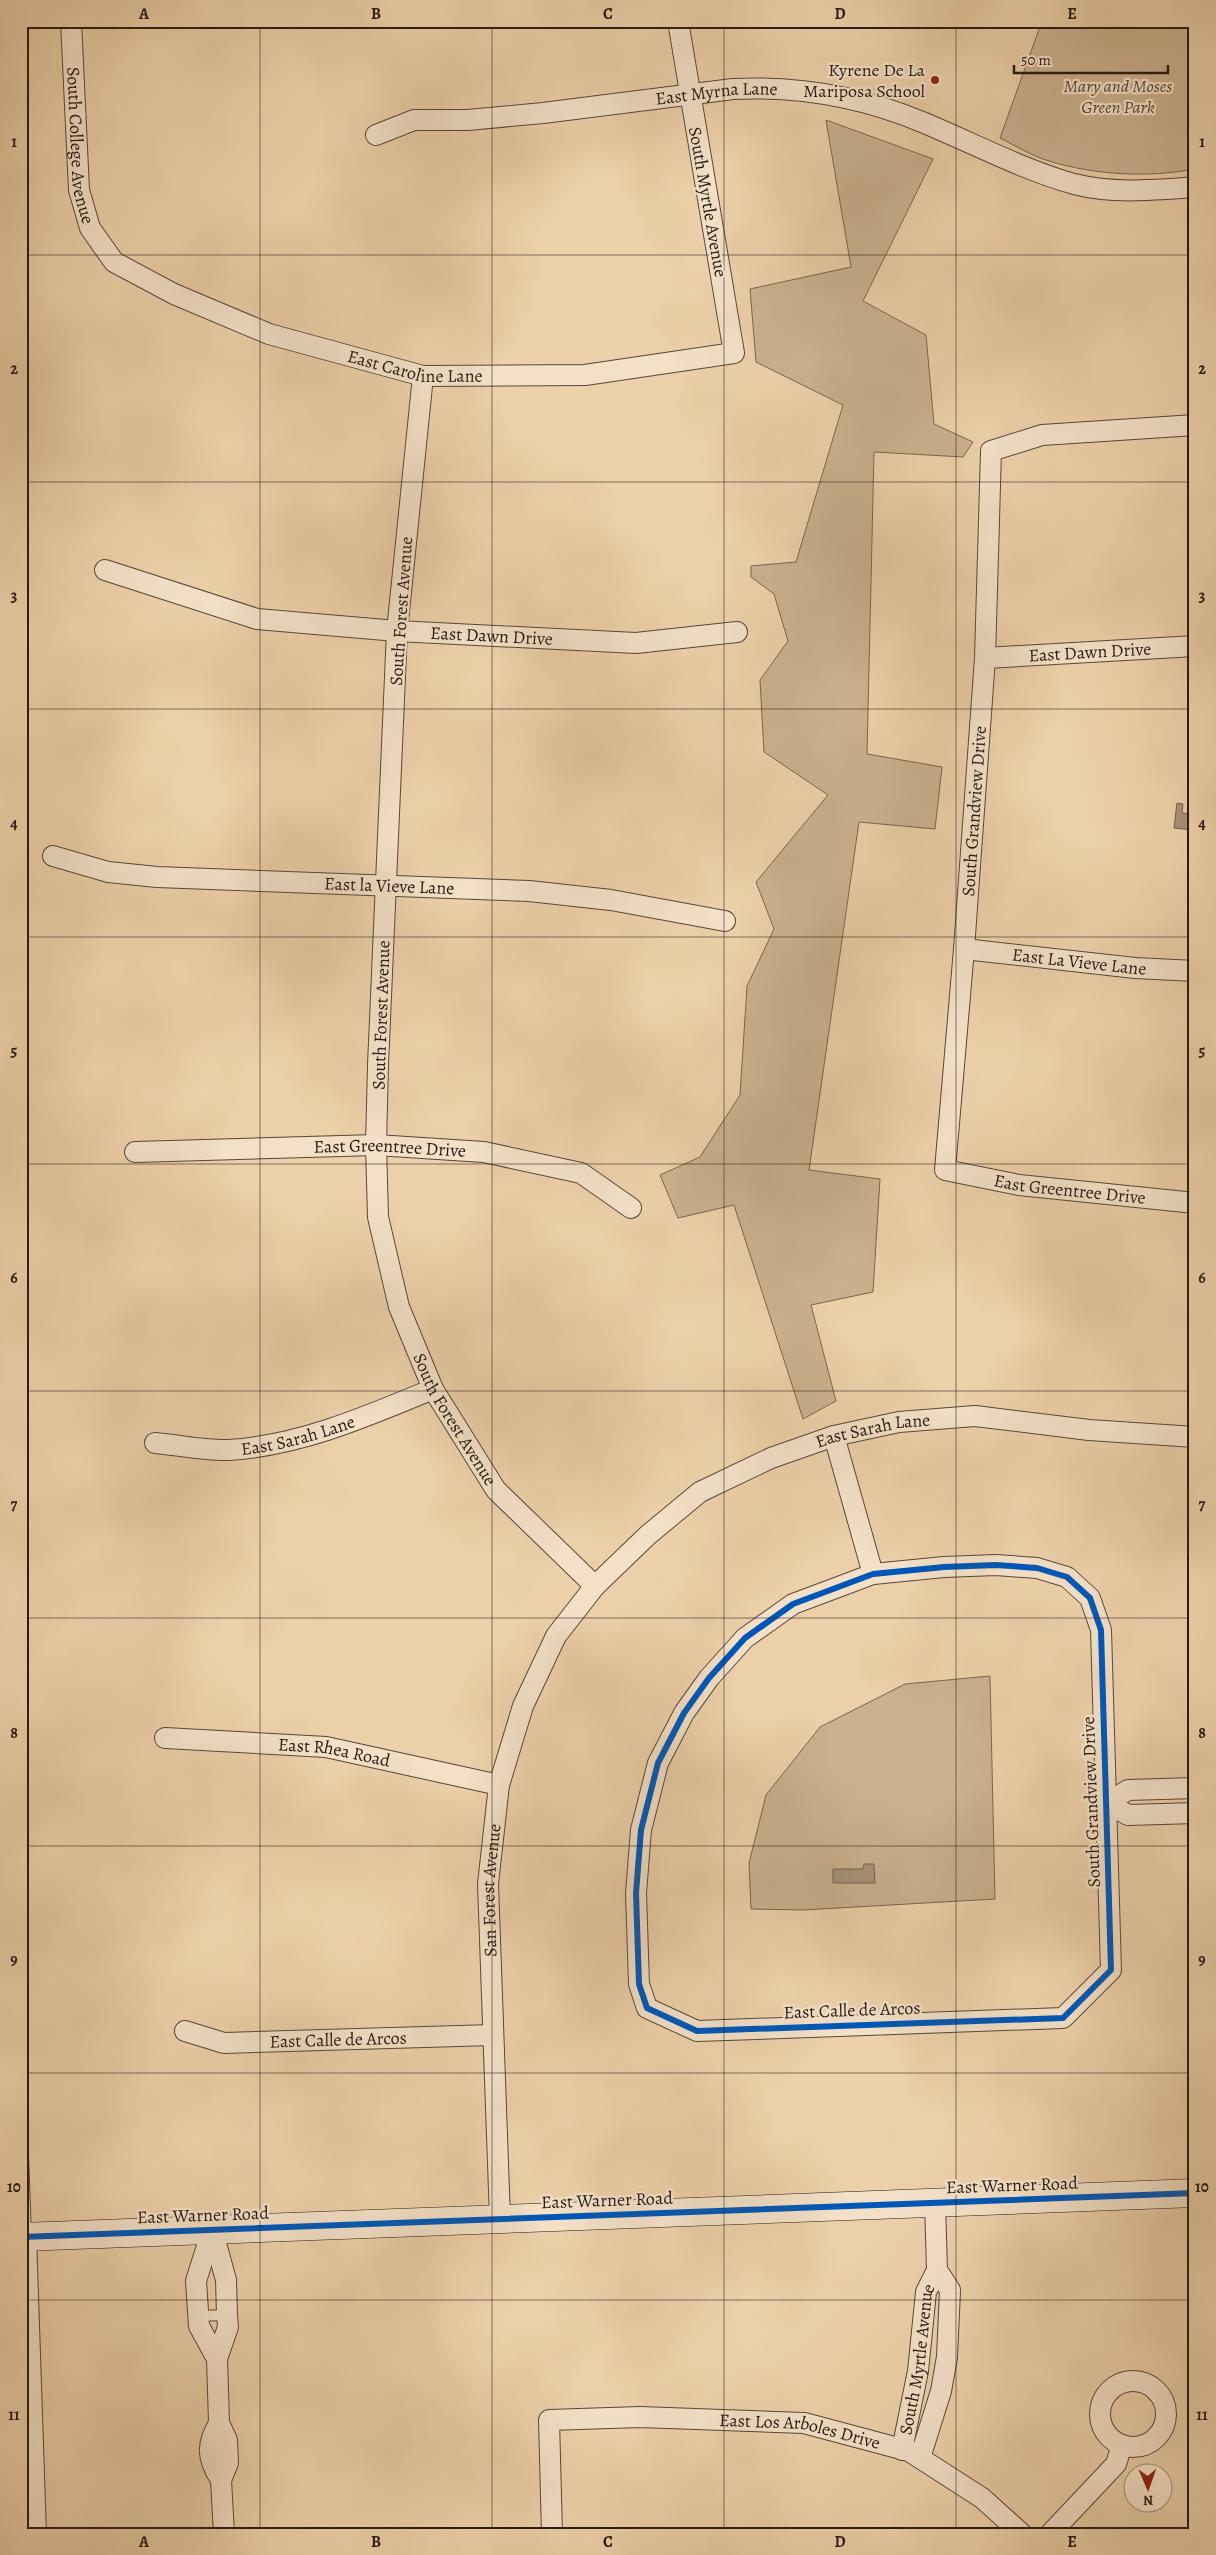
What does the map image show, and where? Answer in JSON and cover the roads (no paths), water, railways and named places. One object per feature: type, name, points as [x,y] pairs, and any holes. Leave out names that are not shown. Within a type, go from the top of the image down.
[{"type":"main road","name":"East Warner Road","points":[[23,2237],[1195,2192]]},
{"type":"street","name":"South College Avenue","points":[[71,21],[79,190],[90,228],[114,262]]},
{"type":"street","name":"South Myrtle Avenue","points":[[678,21],[734,353]]},
{"type":"street","name":"East Myrna Lane","points":[[376,135],[414,120],[468,120],[542,113],[733,88],[773,87],[835,95],[876,106],[922,122],[1002,158],[1075,184],[1109,190],[1142,191],[1195,187]]},
{"type":"street","name":"East Caroline Lane","points":[[114,262],[174,294],[269,334],[423,376],[585,375],[734,353]]},
{"type":"street","name":"South Forest Avenue","points":[[423,376],[397,631],[376,1145],[378,1217],[399,1307],[434,1389],[496,1490],[595,1586]]},
{"type":"street","name":"South Grandview Drive","points":[[945,1170],[964,949],[985,658],[991,451],[1042,435],[1195,425]]},
{"type":"street","name":"East Dawn Drive","points":[[105,570],[257,619],[397,631],[636,642],[737,632]]},
{"type":"street","name":"East Dawn Drive","points":[[985,658],[1195,646]]},
{"type":"street","name":"East la Vieve Lane","points":[[53,856],[108,872],[158,877],[386,884],[529,891],[611,900],[725,921]]},
{"type":"street","name":"East La Vieve Lane","points":[[964,949],[1135,968],[1195,971]]},
{"type":"street","name":"East Greentree Drive","points":[[135,1152],[376,1145],[484,1152],[581,1173],[632,1208]]},
{"type":"street","name":"East Greentree Drive","points":[[945,1170],[1019,1185],[1195,1203]]},
{"type":"street","name":"East Sarah Lane","points":[[155,1443],[227,1450],[276,1443],[320,1432],[375,1413],[434,1389]]},
{"type":"street","name":"East Sarah Lane","points":[[595,1586],[648,1535],[700,1492],[771,1458],[834,1436],[899,1422],[976,1416],[1089,1430],[1195,1438]]},
{"type":"street","points":[[834,1436],[873,1574]]},
{"type":"street","name":"South Grandview Drive","points":[[873,1574],[944,1567],[996,1565],[1038,1568],[1067,1577],[1090,1598],[1101,1630],[1110,1970],[1063,2018]]},
{"type":"street","name":"East Calle de Arcos","points":[[873,1574],[793,1604],[745,1638],[709,1678],[684,1713],[658,1763],[641,1830],[636,1893],[639,1984],[647,2008],[697,2031],[1063,2018]]},
{"type":"street","name":"San Forest Avenue","points":[[500,2219],[488,1884],[499,1785],[523,1706],[556,1636],[595,1586]]},
{"type":"street","name":"East Rhea Road","points":[[166,1738],[326,1747],[499,1785]]},
{"type":"street","points":[[1195,1788],[1128,1790],[1107,1803],[1128,1815],[1195,1813]]},
{"type":"street","name":"East Calle de Arcos","points":[[185,2031],[224,2044],[493,2036]]},
{"type":"street","name":"South Myrtle Avenue","points":[[902,2450],[918,2367],[926,2292],[937,2270],[935,2203]]},
{"type":"street","points":[[212,2229],[226,2280],[228,2315],[228,2327],[217,2359],[219,2423],[210,2438],[211,2464],[222,2480],[224,2534]]},
{"type":"street","points":[[212,2229],[196,2281],[199,2326],[217,2359]]},
{"type":"street","points":[[23,2237],[36,2534]]},
{"type":"street","name":"South Myrtle Avenue","points":[[920,2458],[944,2373],[949,2327],[950,2290],[937,2270]]},
{"type":"street","points":[[918,2367],[944,2373]]},
{"type":"street","name":"East Los Arboles Drive","points":[[552,2534],[549,2420],[640,2417],[804,2423],[902,2450],[920,2458],[982,2498],[1022,2534]]},
{"type":"street","points":[[1050,2534],[1116,2464],[1122,2445]]},
{"type":"lane","points":[[21,2103],[23,2237]]},
{"type":"lane","points":[[198,2316],[228,2315]]},
{"type":"place","name":"Kyrene De La Mariposa School","points":[[935,80]]},
{"type":"park label","name":"Mary and Moses Green Park","points":[[1118,96]]}]
